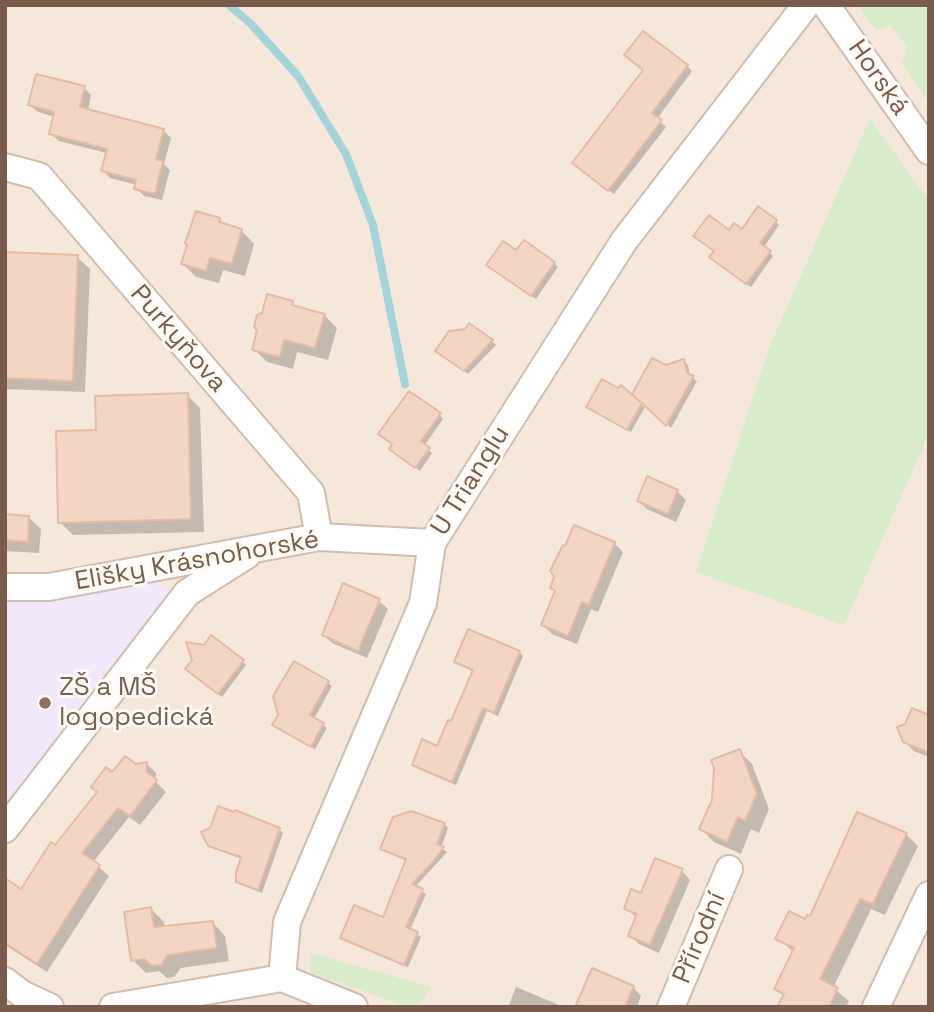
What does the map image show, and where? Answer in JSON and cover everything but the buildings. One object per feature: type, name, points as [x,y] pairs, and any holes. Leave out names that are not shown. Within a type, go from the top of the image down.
[{"type":"street","name":"U Trianglu","points":[[282,978],[287,922],[423,603],[432,543],[624,241],[806,5]]},
{"type":"street","name":"Horská","points":[[826,5],[929,151]]},
{"type":"street","name":"Purkyňova","points":[[5,167],[39,176],[311,493],[319,537]]},
{"type":"street","name":"Elišky Krásnohorské","points":[[5,587],[48,587],[319,537],[432,543]]},
{"type":"street","points":[[5,829],[187,593],[262,546]]},
{"type":"street","name":"Přírodní","points":[[671,1007],[729,869]]},
{"type":"street","points":[[876,1007],[928,901]]},
{"type":"street","points":[[113,1007],[282,978],[354,1007]]},
{"type":"street","points":[[5,981],[22,994],[50,1007]]},
{"type":"shaded area","points":[[5,5],[929,5],[929,1007],[5,1007]]},
{"type":"shaded area","name":"ZŠ a MŠ logopedická","points":[[156,578],[170,590],[5,805],[5,600]]},
{"type":"green space","points":[[858,5],[929,5],[929,103],[902,64],[907,46],[890,25],[876,30]]},
{"type":"green space","points":[[870,119],[929,201],[929,434],[844,625],[696,572],[770,346]]},
{"type":"green space","points":[[311,953],[432,987],[417,1007],[408,1007],[310,972]]},
{"type":"waterway","points":[[229,5],[251,24],[298,76],[346,154],[373,225],[405,384]]},
{"type":"place","name":"ZŠ a MŠ logopedická","points":[[45,703]]}]
